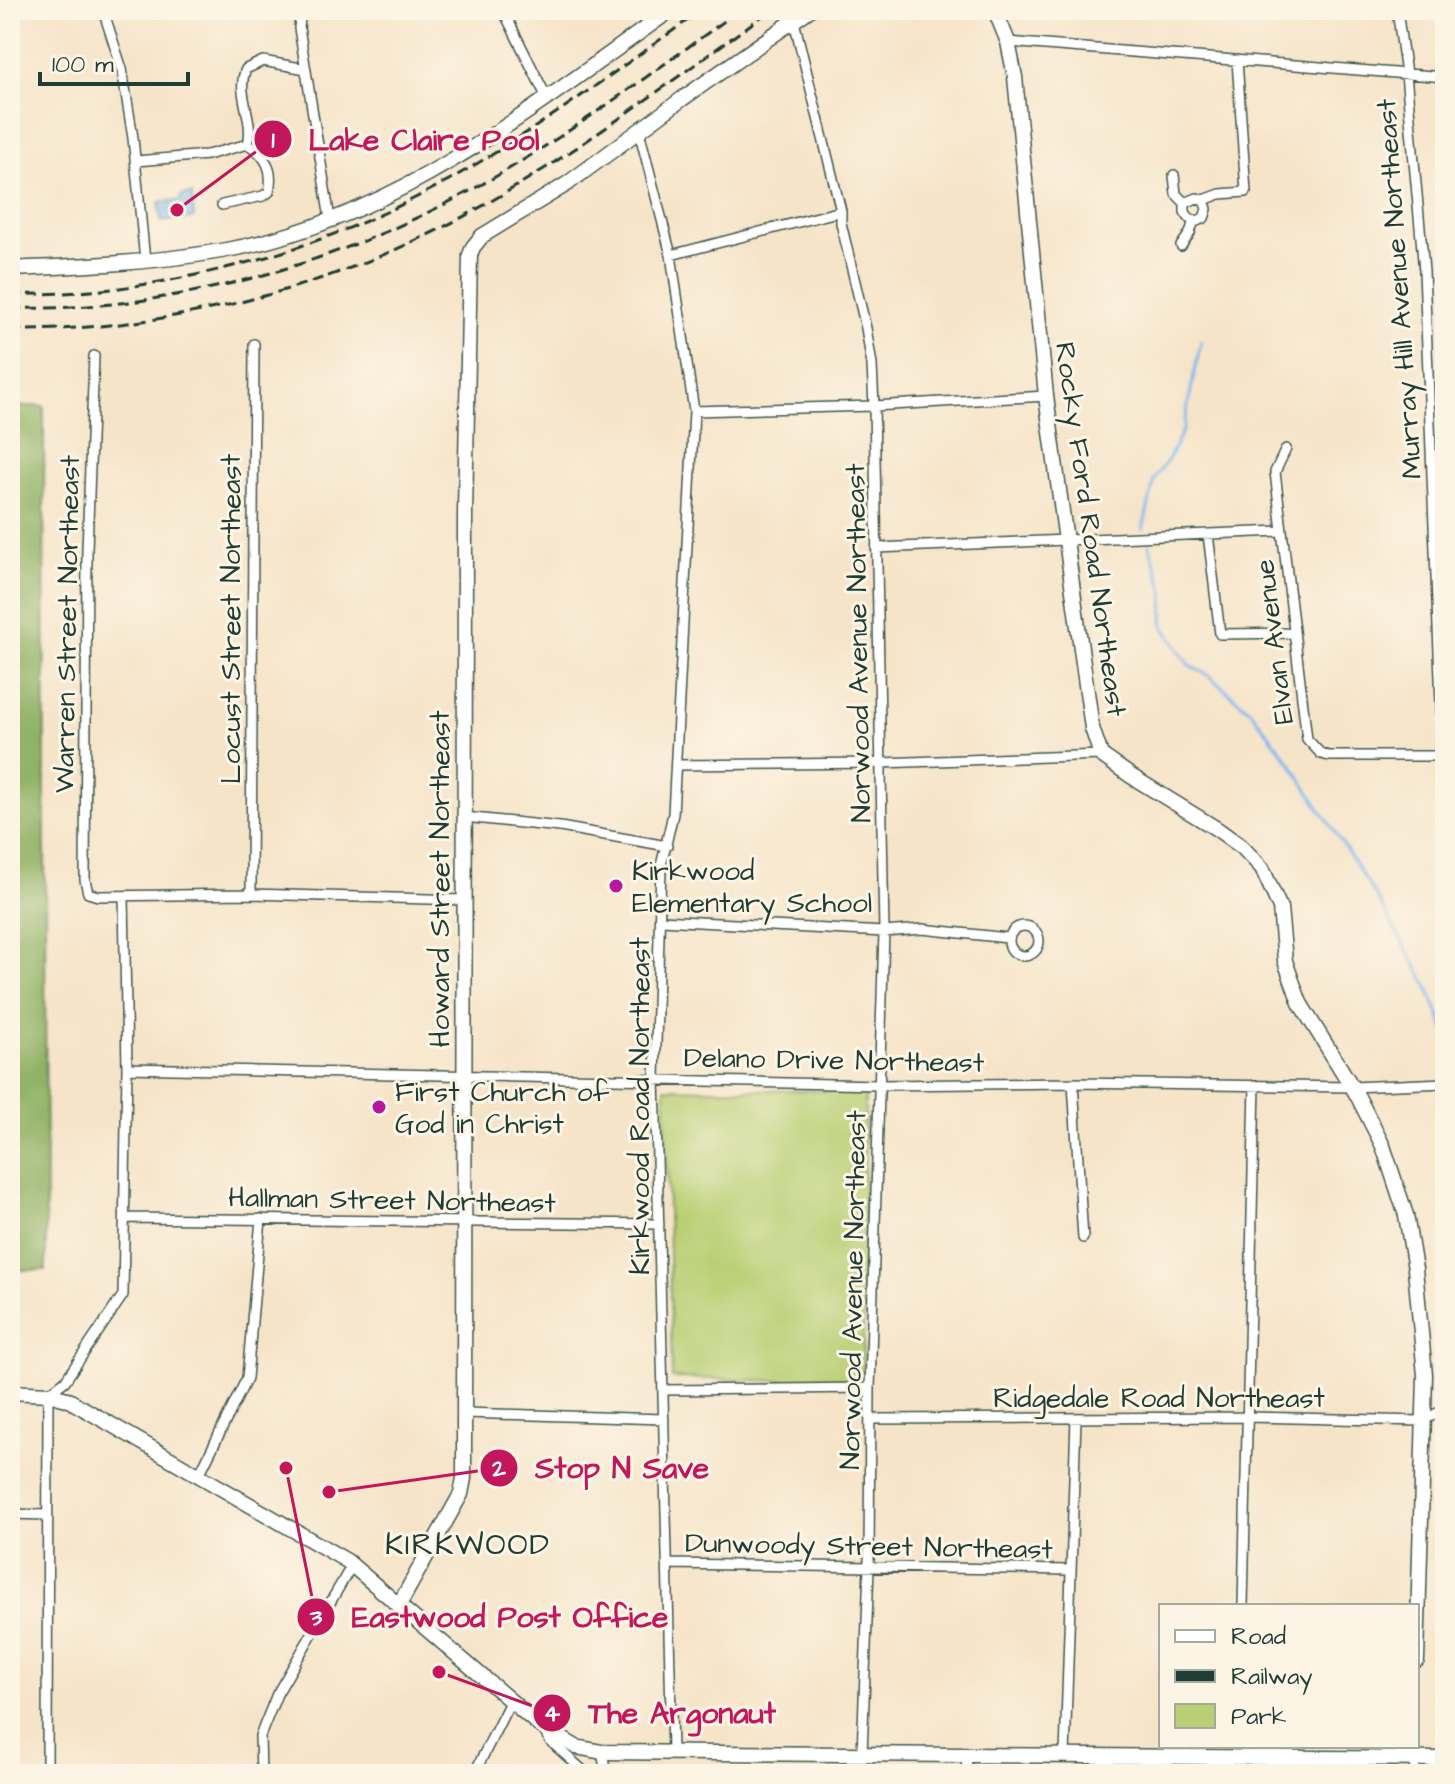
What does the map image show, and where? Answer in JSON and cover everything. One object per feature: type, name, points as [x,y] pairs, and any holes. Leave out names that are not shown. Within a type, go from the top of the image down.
[{"type":"street","points":[[103,10],[122,69],[136,161],[145,261]]},
{"type":"street","points":[[301,10],[299,28],[330,219]]},
{"type":"street","points":[[503,10],[547,98]]},
{"type":"street","points":[[10,269],[145,261],[222,251],[330,219],[448,164],[671,10]]},
{"type":"street","points":[[639,131],[809,10]]},
{"type":"street","name":"Rocky Ford Road Northeast","points":[[995,10],[1008,42],[1015,77],[1046,396],[1092,728],[1101,755],[1217,829],[1242,847],[1262,868],[1280,908],[1285,961],[1294,989],[1383,1146],[1406,1215],[1424,1362],[1418,1604]]},
{"type":"street","name":"Murray Hill Avenue Northeast","points":[[1397,10],[1424,271],[1445,805]]},
{"type":"street","name":"Norwood Avenue Northeast","points":[[794,21],[841,211],[841,223],[870,353],[874,406],[884,932],[862,1754]]},
{"type":"street","points":[[1008,42],[1445,77]]},
{"type":"street","points":[[1185,203],[1197,198],[1204,200],[1220,194],[1246,192],[1237,60]]},
{"type":"street","points":[[248,144],[250,135],[242,86],[246,69],[263,61],[306,69]]},
{"type":"street","name":"Howard Street Northeast","points":[[399,1605],[461,1494],[464,1478],[464,817],[468,281],[473,247],[482,236],[567,184],[639,131]]},
{"type":"street","name":"Kirkwood Road Northeast","points":[[639,131],[671,255],[694,411],[673,814],[661,866],[655,1078],[672,1752]]},
{"type":"street","points":[[136,161],[207,155],[248,144]]},
{"type":"street","points":[[222,205],[269,192],[272,182],[269,165],[248,144]]},
{"type":"street","points":[[1174,175],[1176,194],[1185,203],[1185,212],[1194,220]]},
{"type":"street","points":[[1194,220],[1204,218],[1207,209],[1204,200]]},
{"type":"street","points":[[671,255],[841,211]]},
{"type":"street","points":[[1181,246],[1194,220]]},
{"type":"street","name":"Locust Street Northeast","points":[[251,894],[254,344]]},
{"type":"street","name":"Warren Street Northeast","points":[[94,356],[87,550],[85,880],[88,893],[124,896]]},
{"type":"street","points":[[694,411],[874,406],[1046,396]]},
{"type":"street","name":"Elvan Avenue","points":[[1286,449],[1275,472],[1307,739],[1314,748],[1329,756],[1442,756]]},
{"type":"street","points":[[876,548],[1282,531]]},
{"type":"street","points":[[1208,534],[1220,634],[1294,633]]},
{"type":"street","points":[[676,765],[881,763],[1101,755]]},
{"type":"street","points":[[464,817],[560,827],[667,846]]},
{"type":"street","points":[[48,1394],[65,1381],[123,1295],[127,1068],[124,896],[251,894],[464,900]]},
{"type":"street","points":[[661,920],[884,932],[922,929],[1008,938]]},
{"type":"street","name":"Delano Drive Northeast","points":[[127,1068],[879,1085],[1073,1083],[1352,1087],[1445,1083]]},
{"type":"street","points":[[1073,1083],[1083,1238]]},
{"type":"street","points":[[1243,1604],[1255,1085]]},
{"type":"street","name":"Hallman Street Northeast","points":[[125,1218],[659,1224]]},
{"type":"street","points":[[198,1477],[247,1378],[261,1219]]},
{"type":"street","points":[[663,1390],[870,1388]]},
{"type":"street","points":[[10,1392],[48,1394],[67,1399],[352,1565],[539,1725],[576,1747],[602,1752],[1216,1757],[1240,1752],[1445,1759]]},
{"type":"street","points":[[47,1774],[48,1394]]},
{"type":"street","name":"Ridgedale Road Northeast","points":[[870,1419],[1247,1417],[1422,1421],[1445,1409]]},
{"type":"street","points":[[464,1413],[664,1419]]},
{"type":"street","points":[[1065,1756],[1076,1418]]},
{"type":"street","points":[[10,1514],[48,1515]]},
{"type":"street","name":"Dunwoody Street Northeast","points":[[667,1564],[1070,1570]]},
{"type":"street","points":[[261,1774],[260,1736],[277,1694],[352,1565]]},
{"type":"street","points":[[474,1774],[511,1700]]},
{"type":"street","points":[[539,1725],[550,1741],[587,1774]]},
{"type":"street","points":[[602,1752],[606,1774]]},
{"type":"street","points":[[966,1774],[967,1755]]},
{"type":"street","points":[[1216,1757],[1216,1774]]},
{"type":"green space","points":[[10,406],[44,406],[46,1270],[10,1270]]},
{"type":"green space","points":[[665,1088],[865,1092],[863,1383],[672,1378]]},
{"type":"water","points":[[192,194],[194,218],[161,222],[159,202],[181,200],[181,195]]},
{"type":"waterway","points":[[1143,529],[1155,478],[1183,430],[1201,341]]},
{"type":"waterway","points":[[1149,544],[1164,591],[1163,625],[1189,665],[1209,676],[1251,711],[1292,765],[1379,901],[1427,985],[1445,1030]]},
{"type":"railway","points":[[10,294],[112,289],[165,281],[269,256],[368,220],[488,157],[561,110],[702,10]]},
{"type":"railway","points":[[10,308],[74,307],[138,301],[202,290],[264,275],[386,232],[444,205],[531,155],[622,95],[740,10]]},
{"type":"railway","points":[[10,330],[126,323],[184,314],[241,302],[353,267],[459,219],[540,172],[771,10]]},
{"type":"place","name":"Lake Claire Pool","points":[[177,210]]},
{"type":"place","name":"Kirkwood Elementary School","points":[[616,886]]},
{"type":"place","name":"First Church of God in Christ","points":[[379,1107]]},
{"type":"place","name":"Eastwood Post Office","points":[[286,1468]]},
{"type":"place","name":"Stop N Save","points":[[329,1492]]},
{"type":"place","name":"The Argonaut","points":[[439,1672]]},
{"type":"district","name":"KIRKWOOD","points":[[468,1544]]}]
